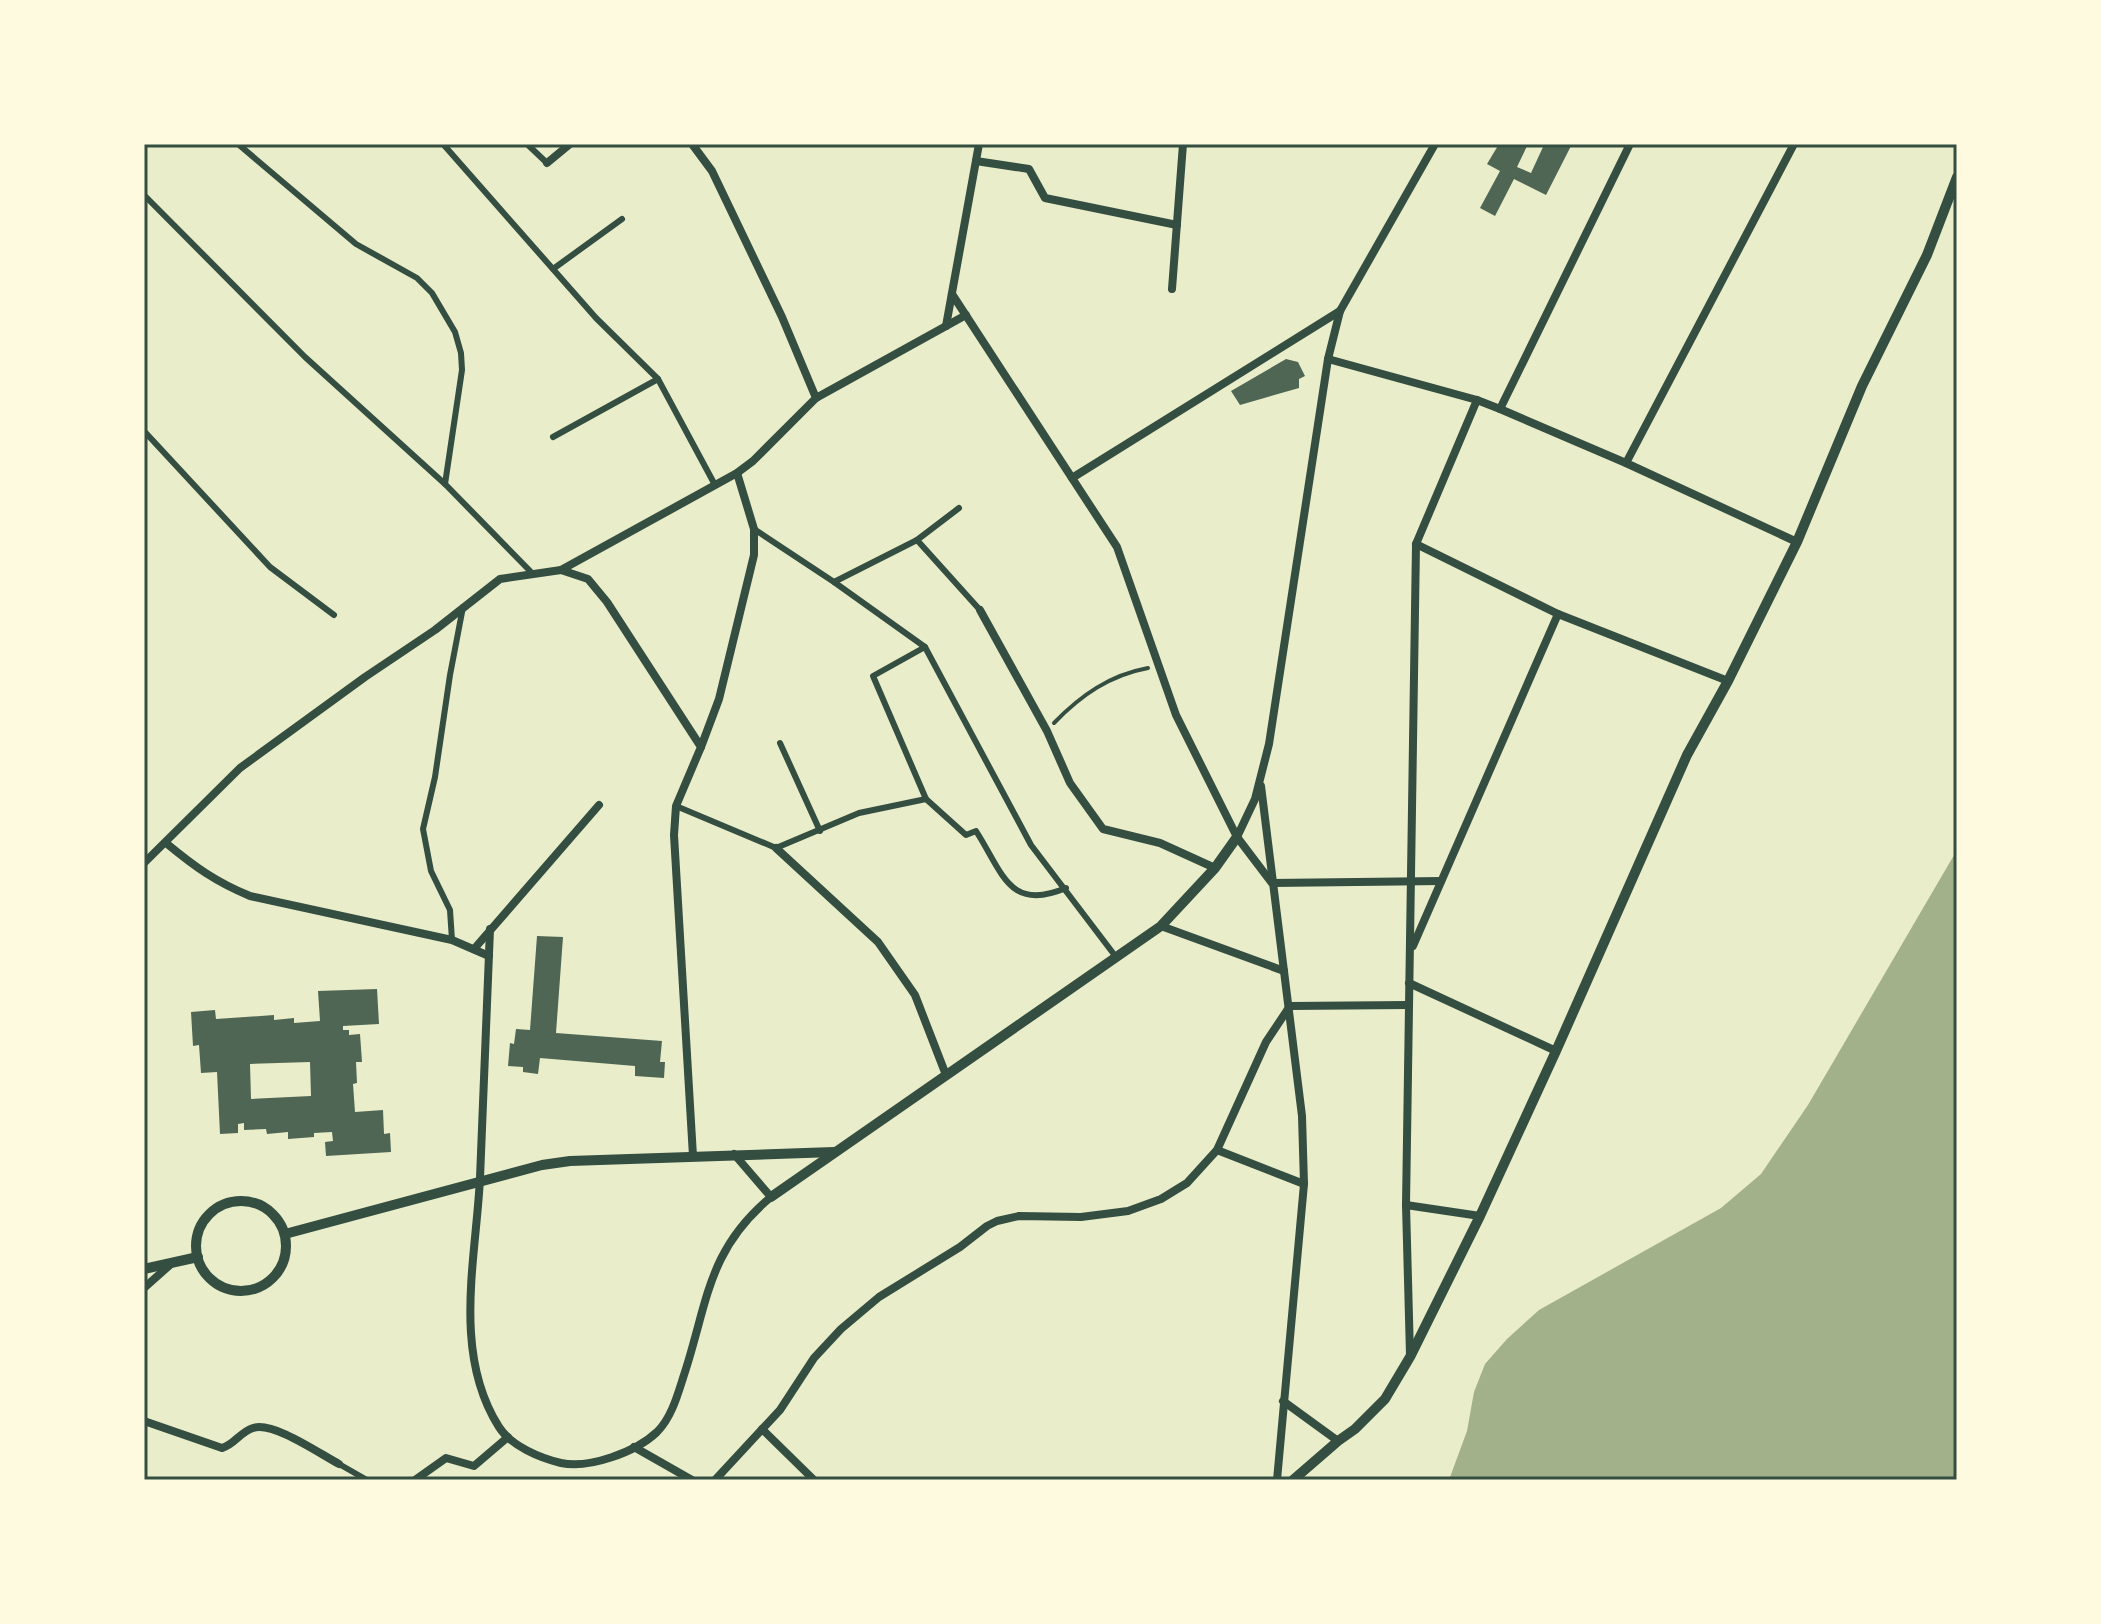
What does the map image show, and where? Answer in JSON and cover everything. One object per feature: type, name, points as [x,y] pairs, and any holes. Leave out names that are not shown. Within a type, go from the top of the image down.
[{"type":"street","points":[[238,144],[356,244],[417,278],[446,314],[461,353],[462,370],[445,484]]},
{"type":"street","points":[[443,144],[596,318],[658,379],[715,485]]},
{"type":"street","points":[[527,144],[547,163],[570,144]]},
{"type":"street","points":[[692,144],[712,171],[782,317],[816,398]]},
{"type":"street","points":[[946,326],[979,144]]},
{"type":"street","points":[[1172,289],[1183,144]]},
{"type":"street","points":[[490,929],[480,1182],[472,1272],[472,1340],[489,1407],[508,1437],[546,1459],[570,1465],[598,1460],[634,1447],[656,1433],[671,1411],[721,1255],[747,1218],[836,1151],[1161,926],[1215,868],[1237,837],[1249,816],[1261,781],[1277,698],[1328,359],[1340,311],[1435,144]]},
{"type":"street","points":[[1500,409],[1630,144]]},
{"type":"street","points":[[1626,463],[1794,144]]},
{"type":"street","points":[[976,161],[1029,169],[1045,198],[1177,225]]},
{"type":"street","points":[[1293,1480],[1355,1429],[1385,1399],[1410,1357],[1480,1216],[1556,1051],[1687,755],[1728,681],[1797,542],[1862,386],[1927,255],[1957,177]]},
{"type":"street","points":[[144,195],[305,357],[445,484],[533,574]]},
{"type":"street","points":[[553,269],[622,219]]},
{"type":"street","points":[[952,294],[1117,547],[1176,715],[1237,837],[1272,883]]},
{"type":"street","points":[[1072,478],[1340,311]]},
{"type":"street","points":[[144,863],[240,768],[500,579],[561,570],[737,473],[816,398],[966,315]]},
{"type":"street","points":[[1328,359],[1477,400],[1626,463],[1797,542]]},
{"type":"street","points":[[553,437],[658,379]]},
{"type":"street","points":[[1410,1357],[1406,1205],[1416,544],[1477,400]]},
{"type":"street","points":[[144,431],[270,567],[334,615]]},
{"type":"street","points":[[693,1156],[674,835],[676,806],[719,699],[738,631],[754,555],[754,529],[737,473]]},
{"type":"street","points":[[834,582],[917,540],[959,508]]},
{"type":"street","points":[[754,529],[925,647],[1031,845],[1116,957]]},
{"type":"street","points":[[917,540],[980,610],[1047,731],[1070,783],[1103,829],[1160,843],[1215,868]]},
{"type":"street","points":[[1416,544],[1558,614],[1728,681]]},
{"type":"street","points":[[561,570],[588,579],[607,602],[701,747]]},
{"type":"street","points":[[452,940],[450,910],[431,871],[423,829],[435,777],[463,607]]},
{"type":"street","points":[[1411,950],[1558,614]]},
{"type":"street","points":[[925,647],[873,676],[926,799],[966,835],[976,831],[1015,891],[1032,897],[1066,888]]},
{"type":"street","points":[[780,743],[820,831]]},
{"type":"street","points":[[1261,781],[1302,1116],[1304,1184],[1277,1480]]},
{"type":"street","points":[[776,848],[859,813],[926,799]]},
{"type":"street","points":[[474,949],[599,805]]},
{"type":"street","points":[[676,806],[776,848],[878,942],[915,995],[946,1075]]},
{"type":"street","points":[[166,843],[222,885],[250,896],[452,940],[489,956]]},
{"type":"street","points":[[1272,883],[1441,881]]},
{"type":"street","points":[[1161,926],[1284,971]]},
{"type":"street","points":[[1409,983],[1556,1051]]},
{"type":"street","points":[[1290,1006],[1408,1005]]},
{"type":"street","points":[[715,1480],[780,1410],[814,1358],[841,1329],[879,1297],[960,1247],[987,1226],[1019,1216],[1100,1216],[1147,1205],[1187,1183],[1217,1150],[1266,1042],[1290,1006]]},
{"type":"street","points":[[1217,1150],[1304,1184]]},
{"type":"street","points":[[285,1234],[570,1161],[836,1151]]},
{"type":"street","points":[[734,1154],[771,1197]]},
{"type":"street","points":[[235,1201],[250,1201],[270,1210],[285,1234],[285,1256],[280,1269],[264,1284],[250,1290],[228,1288],[214,1282],[204,1271],[198,1257],[196,1241],[204,1220],[214,1209],[235,1201]]},
{"type":"street","points":[[1406,1205],[1480,1216]]},
{"type":"street","points":[[144,1269],[198,1257]]},
{"type":"street","points":[[144,1288],[172,1263]]},
{"type":"street","points":[[1283,1401],[1338,1441]]},
{"type":"street","points":[[144,1421],[222,1448],[256,1426],[269,1427],[367,1480]]},
{"type":"street","points":[[762,1429],[814,1480]]},
{"type":"street","points":[[415,1480],[446,1458],[474,1466],[508,1437]]},
{"type":"street","points":[[634,1447],[692,1480]]},
{"type":"path","points":[[1047,731],[1089,691],[1122,675],[1159,666]]},
{"type":"shaded area","points":[[1957,850],[1957,1480],[1449,1480],[1467,1431],[1474,1392],[1485,1364],[1507,1339],[1539,1310],[1721,1208],[1761,1174],[1808,1105]]},
{"type":"building","points":[[1499,144],[1528,144],[1517,167],[1531,173],[1543,147],[1535,144],[1572,144],[1546,195],[1514,179],[1495,216],[1480,208],[1500,171],[1487,164]]},
{"type":"building","points":[[1286,359],[1298,362],[1305,376],[1299,379],[1299,388],[1240,405],[1231,391]]},
{"type":"building","points":[[537,936],[563,937],[556,1033],[662,1041],[660,1062],[665,1062],[664,1078],[635,1076],[635,1066],[540,1058],[538,1074],[523,1072],[523,1067],[508,1066],[510,1043],[514,1044],[516,1029],[530,1030]]},
{"type":"building","points":[[377,989],[379,1024],[343,1026],[343,1030],[349,1030],[349,1035],[360,1034],[362,1062],[356,1062],[357,1083],[353,1084],[355,1112],[383,1110],[384,1134],[390,1133],[391,1152],[326,1156],[325,1142],[333,1141],[332,1132],[288,1139],[288,1132],[267,1134],[266,1129],[244,1130],[244,1123],[238,1124],[238,1133],[220,1134],[217,1072],[201,1073],[199,1045],[193,1046],[191,1012],[215,1010],[216,1019],[274,1015],[274,1020],[294,1018],[294,1023],[320,1021],[318,991]],"holes":[[[310,1062],[311,1096],[251,1099],[250,1064]]]}]
